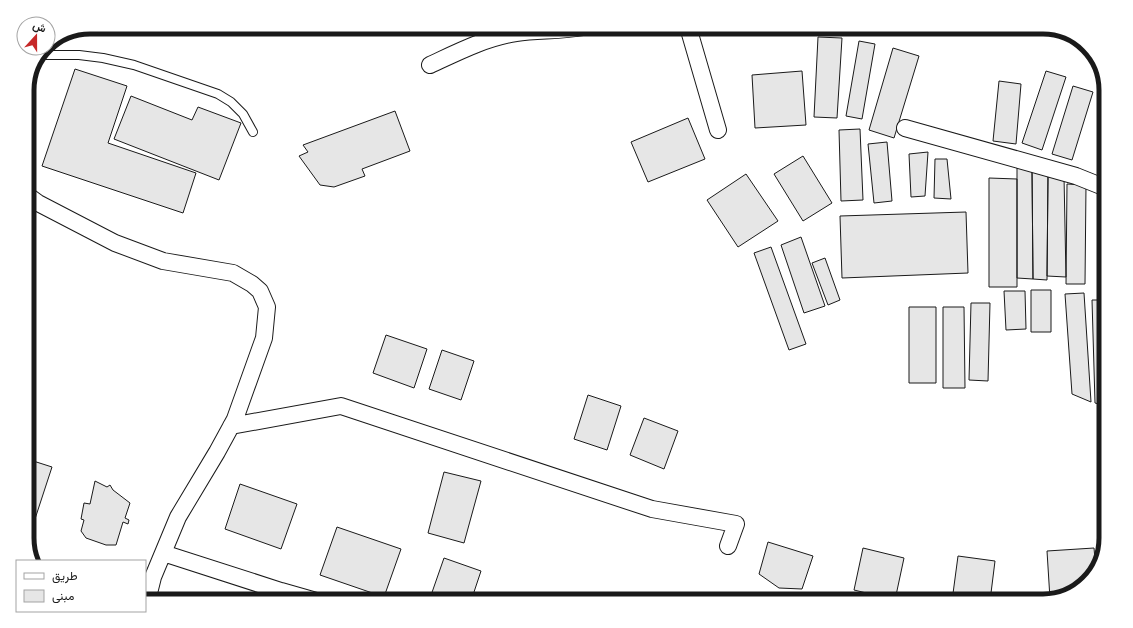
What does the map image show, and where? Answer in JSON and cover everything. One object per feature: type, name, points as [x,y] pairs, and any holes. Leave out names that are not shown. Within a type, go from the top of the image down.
[{"type":"street","points":[[430,65],[479,43],[511,34]]},
{"type":"street","points":[[690,34],[718,130]]},
{"type":"street","points":[[905,128],[1076,176],[1099,185]]},
{"type":"street","points":[[34,200],[115,243],[163,261],[233,273],[260,290],[267,307],[264,338],[231,426],[178,518],[153,577],[149,594]]},
{"type":"street","points":[[231,426],[341,406],[652,510],[736,524],[728,546]]},
{"type":"street","points":[[163,553],[275,594]]},
{"type":"lane","points":[[56,55],[79,55],[118,61],[141,67],[218,94],[231,102],[243,114],[253,132]]},
{"type":"building","points":[[818,37],[842,38],[837,118],[814,117]]},
{"type":"building","points":[[859,41],[875,44],[862,119],[846,116]]},
{"type":"building","points":[[893,48],[919,56],[894,138],[869,130]]},
{"type":"building","points":[[75,69],[127,86],[108,143],[196,173],[183,213],[42,166]]},
{"type":"building","points":[[802,71],[806,125],[755,128],[752,75]]},
{"type":"building","points":[[1046,71],[1066,77],[1042,150],[1022,143]]},
{"type":"building","points":[[999,81],[1021,84],[1016,144],[993,141]]},
{"type":"building","points":[[1073,86],[1093,92],[1072,160],[1052,154]]},
{"type":"building","points":[[131,96],[192,120],[198,107],[241,123],[219,180],[114,139]]},
{"type":"building","points":[[395,111],[410,151],[362,169],[365,176],[334,187],[320,185],[299,156],[308,152],[303,145]]},
{"type":"building","points":[[688,118],[705,159],[648,182],[631,142]]},
{"type":"building","points":[[860,129],[863,200],[841,201],[839,130]]},
{"type":"building","points":[[887,142],[892,201],[874,203],[868,144]]},
{"type":"building","points":[[928,152],[925,196],[911,197],[909,154]]},
{"type":"building","points":[[803,156],[832,203],[803,221],[774,174]]},
{"type":"building","points":[[935,159],[947,159],[951,199],[934,198]]},
{"type":"building","points":[[1017,168],[1032,169],[1033,279],[1017,278]]},
{"type":"building","points":[[1032,169],[1048,175],[1047,280],[1033,279]]},
{"type":"building","points":[[746,174],[778,221],[738,247],[707,200]]},
{"type":"building","points":[[1048,175],[1064,176],[1066,277],[1047,276]]},
{"type":"building","points":[[989,178],[1017,179],[1017,287],[989,287]]},
{"type":"building","points":[[1067,184],[1086,185],[1085,284],[1066,284]]},
{"type":"building","points":[[966,212],[968,273],[842,278],[840,216]]},
{"type":"building","points":[[801,237],[825,306],[804,313],[781,245]]},
{"type":"building","points":[[771,247],[806,344],[789,350],[754,253]]},
{"type":"building","points":[[825,258],[840,300],[828,305],[812,263]]},
{"type":"building","points":[[1031,290],[1051,290],[1051,332],[1031,332]]},
{"type":"building","points":[[1004,291],[1025,291],[1026,329],[1006,330]]},
{"type":"building","points":[[1084,293],[1091,402],[1072,394],[1065,294]]},
{"type":"building","points":[[1092,300],[1099,300],[1099,404],[1095,403]]},
{"type":"building","points":[[971,303],[990,303],[988,381],[969,380]]},
{"type":"building","points":[[909,307],[936,307],[936,383],[909,383]]},
{"type":"building","points":[[943,307],[964,307],[965,388],[943,388]]},
{"type":"building","points":[[386,335],[427,349],[414,388],[373,373]]},
{"type":"building","points":[[442,350],[474,361],[461,400],[429,389]]},
{"type":"building","points":[[588,395],[621,406],[607,450],[574,439]]},
{"type":"building","points":[[644,418],[678,431],[664,469],[630,455]]},
{"type":"building","points":[[34,461],[52,467],[34,522]]},
{"type":"building","points":[[444,472],[481,481],[464,543],[428,533]]},
{"type":"building","points":[[95,481],[107,487],[110,485],[113,490],[130,503],[125,518],[129,520],[128,524],[123,522],[116,545],[106,545],[86,538],[81,531],[84,520],[81,519],[84,503],[90,504]]},
{"type":"building","points":[[240,484],[297,504],[281,549],[225,529]]},
{"type":"building","points":[[337,527],[401,549],[385,594],[375,594],[320,575]]},
{"type":"building","points":[[768,542],[813,556],[802,589],[779,588],[759,574]]},
{"type":"building","points":[[863,548],[904,558],[896,594],[870,594],[854,590]]},
{"type":"building","points":[[1094,548],[1095,558],[1090,569],[1074,585],[1061,591],[1050,593],[1047,551]]},
{"type":"building","points":[[958,556],[995,561],[991,594],[953,594]]},
{"type":"building","points":[[444,558],[481,571],[473,594],[431,594]]}]
